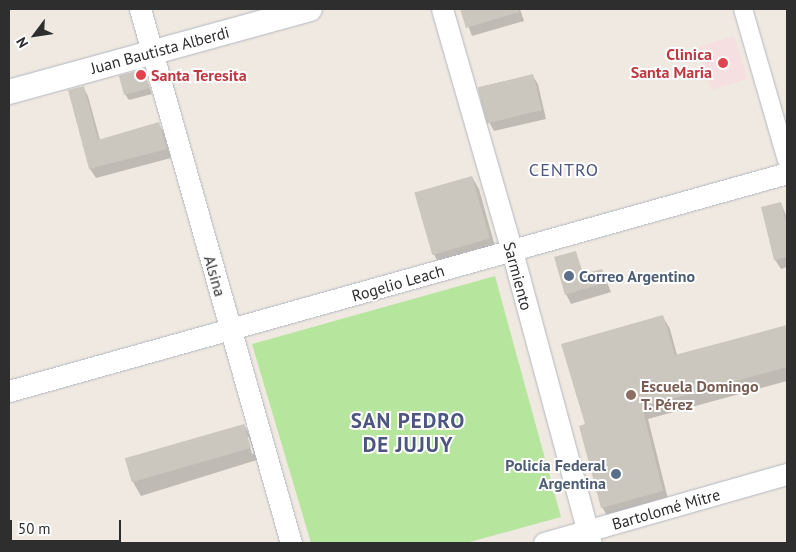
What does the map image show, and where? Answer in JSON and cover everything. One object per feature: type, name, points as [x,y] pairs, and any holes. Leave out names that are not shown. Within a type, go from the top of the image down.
[{"type":"main road","name":"Juan Bautista Alberdi","points":[[9,92],[310,9]]},
{"type":"street","name":"Alsina","points":[[140,9],[291,543]]},
{"type":"street","name":"Sarmiento","points":[[442,9],[512,251],[589,537]]},
{"type":"street","points":[[743,9],[787,160]]},
{"type":"street","name":"Rogelio Leach","points":[[9,391],[787,173]]},
{"type":"street","name":"Bartolomé Mitre","points":[[544,543],[589,537],[787,474]]},
{"type":"shaded area","name":"Clinica Santa Maria","points":[[734,36],[747,79],[712,90],[699,47]]},
{"type":"green space","points":[[495,276],[561,517],[466,543],[311,543],[252,344]]},
{"type":"building","points":[[460,9],[519,9],[519,12],[466,28]]},
{"type":"building","points":[[144,69],[149,88],[124,95],[119,76]]},
{"type":"building","points":[[533,74],[542,110],[487,124],[478,88]]},
{"type":"building","points":[[84,86],[98,140],[159,122],[167,149],[89,169],[68,90]]},
{"type":"building","points":[[472,176],[490,238],[432,255],[414,193]]},
{"type":"building","points":[[781,202],[787,226],[787,257],[774,260],[761,207]]},
{"type":"building","points":[[576,251],[583,274],[602,269],[607,282],[565,295],[554,257]]},
{"type":"building","name":"Escuela Domingo T. Pérez","points":[[663,315],[675,355],[787,325],[787,367],[642,407],[663,491],[601,508],[579,426],[585,424],[561,344]]},
{"type":"building","points":[[244,424],[251,448],[132,482],[125,458]]},
{"type":"place","name":"Clinica Santa Maria","points":[[723,63]]},
{"type":"place","name":"Santa Teresita","points":[[141,75]]},
{"type":"place","name":"Correo Argentino","points":[[569,276]]},
{"type":"place","name":"Escuela Domingo T. Pérez","points":[[631,395]]},
{"type":"place","name":"Policía Federal Argentina","points":[[616,474]]},
{"type":"district","name":"CENTRO","points":[[564,170]]},
{"type":"district","name":"SAN PEDRO DE JUJUY","points":[[408,433]]}]
